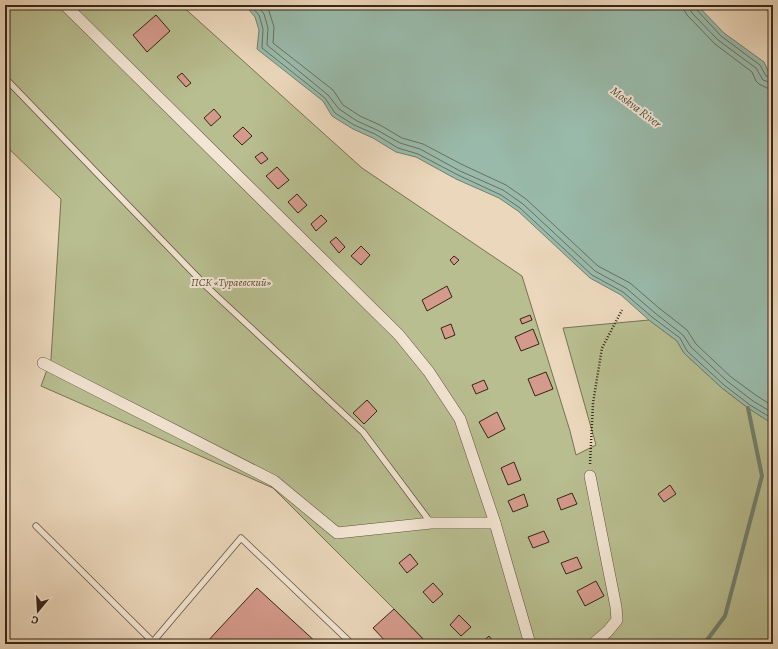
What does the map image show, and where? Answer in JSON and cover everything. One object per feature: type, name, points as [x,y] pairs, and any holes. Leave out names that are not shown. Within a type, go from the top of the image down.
[{"type":"street","points":[[65,5],[399,336],[429,372],[460,419],[495,523],[530,644]]},
{"type":"street","points":[[770,5],[773,8]]},
{"type":"street","points":[[44,363],[274,481],[338,533],[431,523],[495,523]]},
{"type":"street","points":[[590,476],[616,607],[617,620],[608,631],[593,644]]},
{"type":"lane","points":[[5,78],[208,288],[363,432],[431,523]]},
{"type":"lane","points":[[36,526],[152,643],[240,538],[352,644]]},
{"type":"path","points":[[590,476],[593,403],[602,348],[622,310]]},
{"type":"green space","name":"ПСК «Тураевский»","points":[[5,5],[181,5],[362,168],[522,276],[576,455],[596,445],[563,328],[649,320],[677,341],[684,353],[722,388],[748,408],[773,424],[773,644],[428,644],[273,488],[41,386],[51,359],[61,199],[5,145]]},
{"type":"water","name":"Moskva River","points":[[245,5],[697,5],[724,33],[764,62],[769,73],[773,74],[773,424],[748,408],[722,388],[684,353],[677,341],[649,320],[621,295],[590,278],[518,211],[499,198],[456,179],[416,157],[396,152],[332,116],[323,101],[257,49],[259,30],[255,17]]},
{"type":"building","points":[[156,15],[170,31],[147,52],[133,35]]},
{"type":"building","points":[[182,73],[191,83],[186,87],[177,77]]},
{"type":"building","points":[[214,109],[221,117],[211,126],[204,118]]},
{"type":"building","points":[[243,127],[252,136],[242,145],[233,136]]},
{"type":"building","points":[[262,152],[268,159],[261,164],[255,157]]},
{"type":"building","points":[[277,167],[289,180],[278,189],[266,176]]},
{"type":"building","points":[[297,194],[307,205],[298,213],[288,202]]},
{"type":"building","points":[[321,215],[327,221],[316,231],[311,224]]},
{"type":"building","points":[[336,237],[345,247],[339,253],[330,242]]},
{"type":"building","points":[[361,246],[370,255],[361,265],[351,256]]},
{"type":"building","points":[[454,256],[459,260],[454,265],[450,260]]},
{"type":"building","points":[[447,286],[452,297],[427,311],[422,300]]},
{"type":"building","points":[[530,315],[532,320],[522,324],[520,319]]},
{"type":"building","points":[[451,324],[455,335],[445,339],[441,328]]},
{"type":"building","points":[[533,329],[539,344],[521,351],[515,337]]},
{"type":"building","points":[[546,372],[553,389],[535,396],[528,379]]},
{"type":"building","points":[[484,380],[488,389],[476,394],[472,385]]},
{"type":"building","points":[[367,400],[377,411],[364,424],[353,413]]},
{"type":"building","points":[[497,412],[505,429],[488,438],[479,422]]},
{"type":"building","points":[[514,462],[521,480],[508,485],[501,468]]},
{"type":"building","points":[[670,485],[676,494],[664,502],[658,494]]},
{"type":"building","points":[[572,493],[577,504],[561,510],[557,499]]},
{"type":"building","points":[[524,494],[528,506],[513,512],[508,501]]},
{"type":"building","points":[[544,531],[549,542],[533,548],[528,537]]},
{"type":"building","points":[[410,554],[418,564],[407,573],[399,563]]},
{"type":"building","points":[[577,557],[582,568],[566,574],[561,563]]},
{"type":"building","points":[[596,581],[604,596],[585,606],[577,591]]},
{"type":"building","points":[[433,583],[443,594],[433,603],[423,592]]},
{"type":"building","points":[[257,588],[318,644],[205,644]]},
{"type":"building","points":[[394,609],[428,644],[388,644],[373,628]]},
{"type":"building","points":[[459,615],[471,627],[461,636],[450,625]]},
{"type":"building","points":[[489,636],[495,644],[480,644]]},
{"type":"waterway","points":[[704,644],[725,616],[762,476],[748,408]]}]
